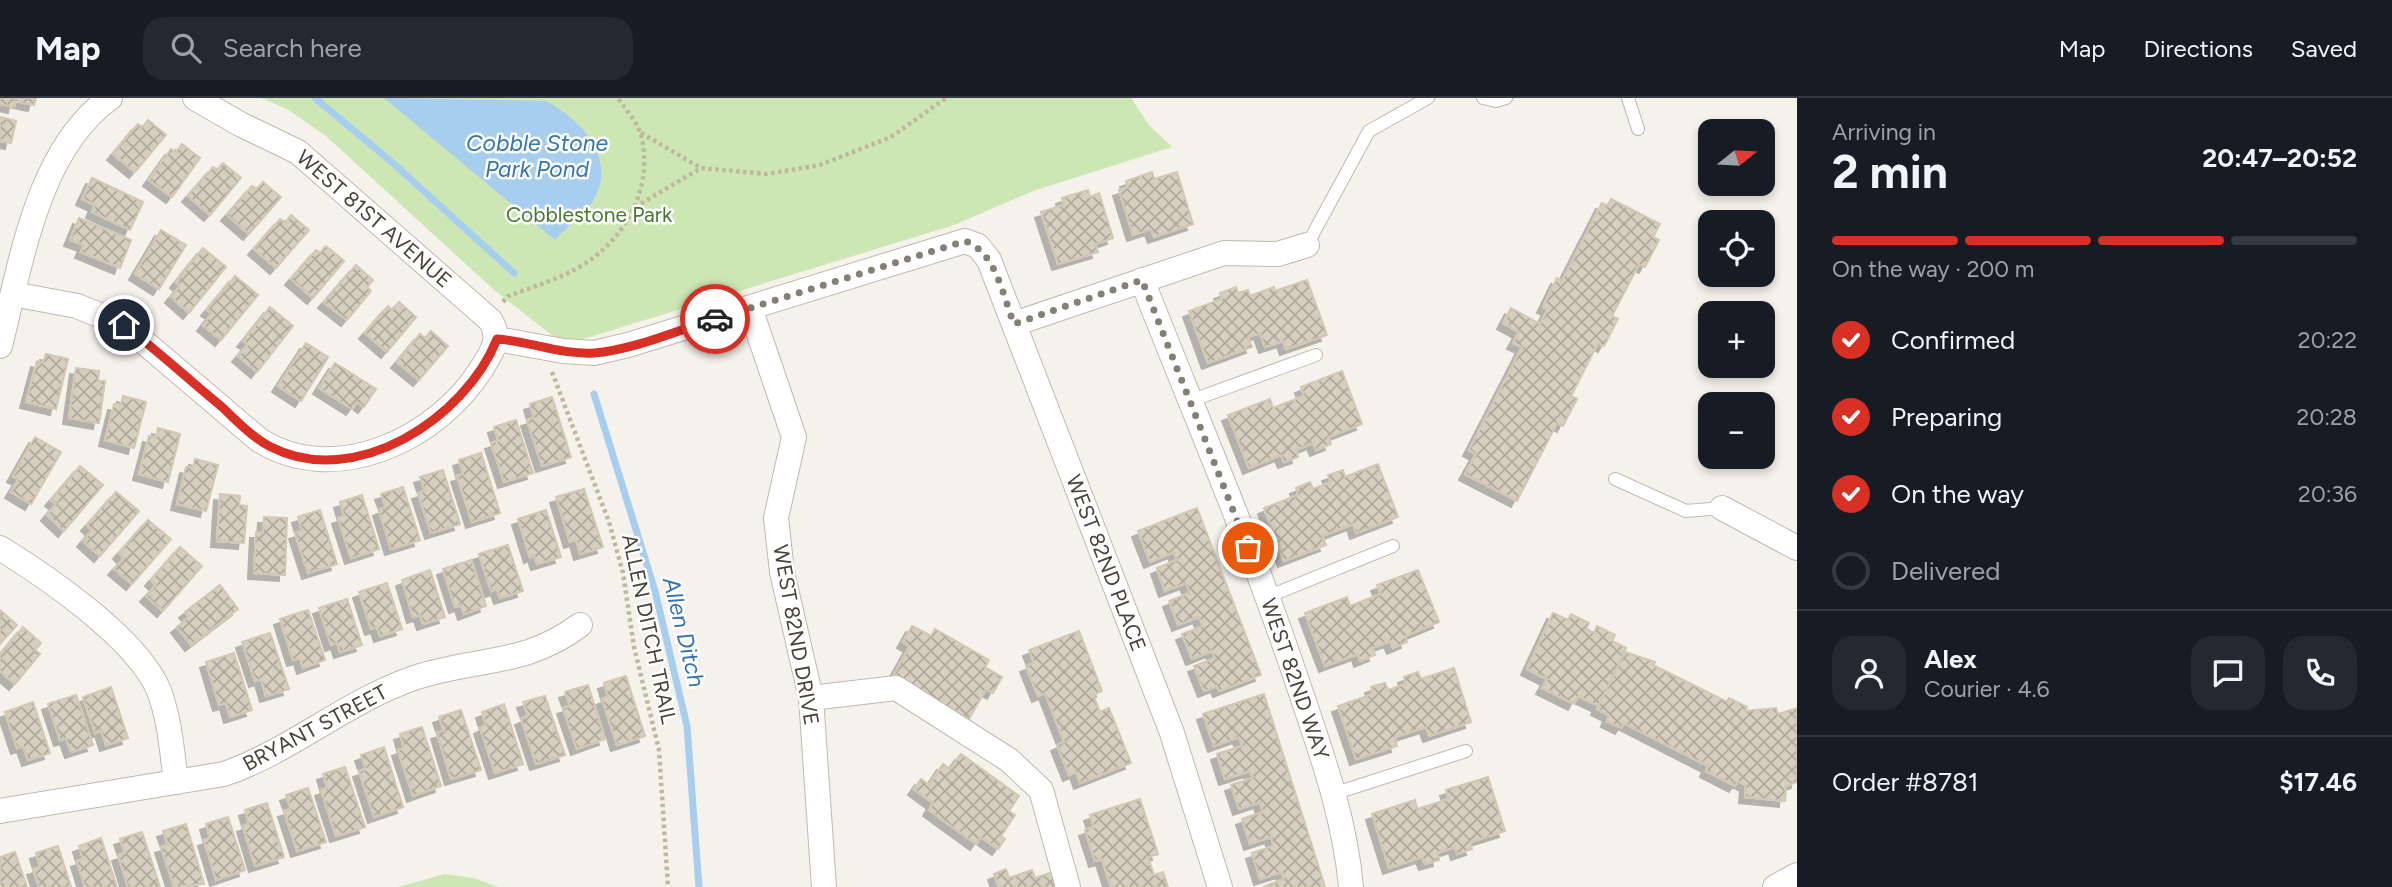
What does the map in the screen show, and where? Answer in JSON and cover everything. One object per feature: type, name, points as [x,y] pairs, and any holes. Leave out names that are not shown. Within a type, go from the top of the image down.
[{"type":"street","points":[[0,346],[51,171],[72,137],[110,98]]},
{"type":"street","name":"WEST 81ST AVENUE","points":[[195,98],[240,124],[298,152],[493,329]]},
{"type":"street","name":"WEST 82ND PLACE","points":[[750,308],[965,241],[978,246],[989,260],[1172,733],[1220,887]]},
{"type":"street","points":[[1014,324],[1224,253],[1278,254],[1307,245]]},
{"type":"street","name":"WEST 82ND WAY","points":[[1142,280],[1267,597],[1333,794],[1349,856],[1351,887]]},
{"type":"street","points":[[13,294],[77,306],[124,325],[258,439],[281,452],[330,460],[389,446],[437,420],[471,385],[493,329],[517,340],[563,351],[594,353],[750,308]]},
{"type":"street","name":"WEST 82ND DRIVE","points":[[750,308],[794,436],[776,518],[782,572],[811,698],[824,887]]},
{"type":"street","points":[[1722,508],[1797,548]]},
{"type":"street","points":[[0,548],[68,594],[127,647],[149,673],[163,706],[176,782]]},
{"type":"street","name":"BRYANT STREET","points":[[0,811],[224,774],[249,765],[382,692],[414,678],[547,648],[580,625]]},
{"type":"street","points":[[811,698],[896,688],[1009,760],[1041,790],[1068,887]]},
{"type":"street","points":[[1775,887],[1797,875]]},
{"type":"lane","points":[[1307,245],[1369,131],[1428,98]]},
{"type":"lane","points":[[1483,98],[1496,102],[1506,98]]},
{"type":"lane","points":[[1628,98],[1638,129]]},
{"type":"lane","points":[[1190,401],[1316,355]]},
{"type":"lane","points":[[1615,479],[1686,511],[1722,508]]},
{"type":"lane","points":[[1267,597],[1393,546]]},
{"type":"lane","points":[[1333,794],[1466,751]]},
{"type":"path","points":[[618,98],[641,133],[701,168],[767,174],[820,165],[891,137],[946,98]]},
{"type":"path","points":[[493,329],[508,296],[575,270],[623,232],[635,207],[643,171],[641,133]]},
{"type":"path","points":[[635,207],[701,168]]},
{"type":"path","name":"ALLEN DITCH TRAIL","points":[[549,364],[609,522],[623,573],[634,648],[659,750],[668,887]]},
{"type":"green space","name":"Cobblestone Park","points":[[261,98],[1131,98],[1149,125],[1172,147],[1033,191],[954,225],[580,340],[554,337],[493,289],[326,136],[287,109]]},
{"type":"green space","points":[[445,874],[474,878],[498,887],[398,887]]},
{"type":"water","name":"Cobble Stone Park Pond","points":[[384,98],[546,101],[583,130],[599,156],[600,185],[593,201],[555,240]]},
{"type":"building","points":[[0,98],[36,98],[34,105],[15,101],[14,107],[0,104]]},
{"type":"building","points":[[0,117],[16,121],[11,143],[0,141]]},
{"type":"building","points":[[148,120],[166,135],[135,172],[113,154],[138,124],[142,128]]},
{"type":"building","points":[[182,144],[200,158],[172,197],[149,180],[171,149],[176,152]]},
{"type":"building","points":[[223,163],[241,178],[210,215],[188,196],[213,167],[217,170]]},
{"type":"building","points":[[1152,172],[1154,179],[1177,172],[1193,224],[1154,237],[1151,229],[1133,235],[1119,190],[1128,187],[1126,181]]},
{"type":"building","points":[[92,178],[143,202],[130,230],[92,212],[95,205],[82,199]]},
{"type":"building","points":[[263,182],[281,197],[249,234],[227,215],[252,186],[257,189]]},
{"type":"building","points":[[1088,190],[1090,197],[1099,193],[1113,238],[1095,244],[1098,252],[1058,264],[1041,212],[1064,205],[1062,198]]},
{"type":"building","points":[[1611,199],[1660,224],[1653,237],[1659,240],[1645,267],[1639,264],[1612,316],[1618,319],[1604,346],[1598,343],[1571,396],[1577,399],[1563,426],[1557,423],[1517,501],[1465,474],[1476,454],[1469,450],[1522,347],[1513,343],[1519,332],[1503,323],[1511,308],[1540,324],[1548,309],[1543,307],[1557,278],[1562,281],[1602,203],[1607,206]]},
{"type":"building","points":[[291,215],[309,230],[276,268],[254,249],[280,219],[285,223]]},
{"type":"building","points":[[79,218],[131,240],[120,268],[81,252],[84,245],[70,240]]},
{"type":"building","points":[[161,230],[186,245],[159,289],[135,274]]},
{"type":"building","points":[[326,246],[344,261],[313,298],[291,279],[316,250],[320,253]]},
{"type":"building","points":[[203,248],[226,267],[189,313],[171,297],[180,286],[176,282]]},
{"type":"building","points":[[356,265],[373,280],[367,287],[371,291],[347,320],[324,302]]},
{"type":"building","points":[[235,276],[258,295],[221,340],[203,325],[212,313],[207,310]]},
{"type":"building","points":[[1307,280],[1327,335],[1286,349],[1283,341],[1265,347],[1260,333],[1248,337],[1252,347],[1208,363],[1189,311],[1222,299],[1220,293],[1236,287],[1238,293],[1248,290],[1250,296],[1274,287],[1275,291]]},
{"type":"building","points":[[399,302],[416,317],[387,352],[365,333],[388,306],[392,310]]},
{"type":"building","points":[[270,307],[293,326],[257,372],[238,356],[248,344],[243,341]]},
{"type":"building","points":[[431,331],[448,346],[419,380],[397,362],[420,334],[425,338]]},
{"type":"building","points":[[306,343],[328,357],[301,401],[278,386]]},
{"type":"building","points":[[46,354],[68,359],[56,409],[26,402],[37,361],[43,363]]},
{"type":"building","points":[[335,363],[376,389],[364,407],[357,402],[352,409],[319,388]]},
{"type":"building","points":[[76,368],[99,371],[98,381],[105,381],[99,423],[69,418]]},
{"type":"building","points":[[1342,371],[1362,424],[1328,437],[1331,444],[1316,450],[1313,443],[1296,450],[1298,457],[1284,462],[1281,455],[1249,468],[1228,415],[1270,399],[1273,408],[1304,396],[1301,387]]},
{"type":"building","points":[[123,396],[146,402],[134,448],[105,440],[114,404],[121,405]]},
{"type":"building","points":[[552,397],[571,457],[542,466],[527,420],[534,418],[530,404]]},
{"type":"building","points":[[516,420],[533,473],[504,482],[491,443],[498,441],[494,427]]},
{"type":"building","points":[[158,428],[180,434],[168,482],[139,474],[149,436],[156,438]]},
{"type":"building","points":[[35,437],[61,452],[31,504],[11,492],[19,479],[13,476]]},
{"type":"building","points":[[481,453],[500,513],[472,522],[457,476],[463,474],[459,460]]},
{"type":"building","points":[[195,459],[218,465],[206,511],[177,504],[186,467],[193,468]]},
{"type":"building","points":[[1378,464],[1398,517],[1356,533],[1353,524],[1322,536],[1326,545],[1284,561],[1264,508],[1298,495],[1296,488],[1310,482],[1313,489],[1331,482],[1328,475],[1343,470],[1345,477]]},
{"type":"building","points":[[80,466],[103,485],[64,531],[47,515],[56,504],[51,500]]},
{"type":"building","points":[[443,470],[460,524],[431,533],[418,493],[425,491],[420,477]]},
{"type":"building","points":[[403,487],[420,540],[391,549],[379,510],[386,507],[381,494]]},
{"type":"building","points":[[584,489],[603,547],[580,554],[576,540],[570,542],[556,497]]},
{"type":"building","points":[[116,492],[139,511],[100,556],[83,541],[92,530],[87,525]]},
{"type":"building","points":[[220,494],[240,496],[239,505],[247,506],[244,543],[217,541]]},
{"type":"building","points":[[362,495],[379,549],[351,558],[338,518],[344,516],[340,502]]},
{"type":"building","points":[[1197,508],[1261,675],[1219,691],[1217,686],[1204,691],[1194,666],[1215,658],[1212,651],[1192,659],[1182,634],[1203,626],[1199,617],[1178,625],[1169,601],[1190,593],[1186,583],[1165,591],[1157,568],[1177,560],[1174,552],[1150,562],[1138,531]]},
{"type":"building","points":[[320,510],[337,564],[308,573],[295,533],[302,531],[298,517]]},
{"type":"building","points":[[546,510],[561,557],[537,564],[534,555],[530,557],[518,519]]},
{"type":"building","points":[[264,517],[287,518],[285,575],[254,573],[256,532],[263,532]]},
{"type":"building","points":[[148,520],[171,539],[132,584],[114,569],[124,558],[119,553]]},
{"type":"building","points":[[508,545],[523,591],[500,598],[497,589],[491,591],[479,554]]},
{"type":"building","points":[[180,547],[202,566],[163,611],[146,596],[156,585],[151,580]]},
{"type":"building","points":[[471,560],[486,606],[464,614],[461,605],[455,607],[443,569]]},
{"type":"building","points":[[430,570],[445,617],[423,624],[420,615],[413,617],[402,580]]},
{"type":"building","points":[[1418,570],[1439,622],[1405,636],[1407,642],[1393,648],[1390,641],[1372,648],[1375,655],[1360,661],[1358,654],[1325,666],[1305,613],[1347,597],[1350,606],[1381,594],[1377,585]]},
{"type":"building","points":[[387,583],[402,629],[380,636],[377,627],[371,629],[359,592]]},
{"type":"building","points":[[220,585],[238,609],[191,645],[177,627],[189,617],[185,612]]},
{"type":"building","points":[[347,599],[362,645],[340,652],[337,643],[331,645],[319,608]]},
{"type":"building","points":[[0,610],[17,625],[0,644]]},
{"type":"building","points":[[308,610],[325,660],[303,668],[300,658],[293,660],[280,619]]},
{"type":"building","points":[[1553,613],[1568,620],[1571,614],[1589,623],[1586,629],[1594,633],[1597,626],[1615,635],[1612,641],[1626,648],[1599,706],[1578,696],[1574,704],[1542,688],[1547,679],[1527,669]]},
{"type":"building","points":[[912,626],[931,636],[935,629],[989,660],[985,667],[1002,677],[993,693],[986,689],[969,719],[893,676],[910,646],[903,642]]},
{"type":"building","points":[[23,627],[41,643],[35,650],[40,654],[15,684],[0,671],[0,655]]},
{"type":"building","points":[[1079,631],[1102,691],[1093,695],[1100,712],[1109,708],[1131,763],[1080,783],[1076,772],[1069,775],[1057,745],[1064,742],[1045,693],[1038,696],[1026,666],[1034,663],[1029,650]]},
{"type":"building","points":[[270,633],[289,689],[266,696],[261,679],[255,681],[242,642]]},
{"type":"building","points":[[1625,652],[1655,662],[1653,665],[1727,702],[1729,698],[1747,707],[1745,711],[1776,708],[1778,714],[1797,708],[1797,782],[1786,786],[1785,801],[1745,797],[1746,785],[1738,781],[1735,786],[1706,771],[1708,766],[1624,723],[1621,728],[1607,721],[1609,715],[1597,709]]},
{"type":"building","points":[[234,653],[252,710],[230,717],[226,703],[219,705],[206,662]]},
{"type":"building","points":[[1454,668],[1471,722],[1429,736],[1426,727],[1395,737],[1397,746],[1356,759],[1338,706],[1373,694],[1371,687],[1385,683],[1388,690],[1406,684],[1404,677],[1418,672],[1421,679]]},
{"type":"building","points":[[626,676],[645,736],[617,745],[602,699],[608,697],[604,683]]},
{"type":"building","points":[[588,685],[605,739],[577,749],[563,708],[570,706],[565,692]]},
{"type":"building","points":[[111,687],[128,738],[106,745],[101,730],[95,733],[83,697]]},
{"type":"building","points":[[1264,694],[1325,887],[1263,887],[1284,879],[1282,872],[1260,879],[1252,853],[1274,846],[1271,837],[1250,844],[1242,819],[1263,812],[1260,802],[1239,809],[1231,785],[1253,778],[1250,771],[1225,779],[1217,754],[1242,746],[1239,737],[1214,746],[1203,714]]},
{"type":"building","points":[[76,695],[93,745],[71,752],[66,738],[60,740],[48,704]]},
{"type":"building","points":[[545,696],[565,755],[536,764],[521,719],[528,716],[523,702]]},
{"type":"building","points":[[33,702],[50,753],[28,760],[23,746],[17,748],[5,712]]},
{"type":"building","points":[[504,704],[523,764],[495,773],[480,728],[486,725],[482,712]]},
{"type":"building","points":[[461,710],[481,770],[451,779],[437,733],[444,731],[439,717]]},
{"type":"building","points":[[422,727],[441,786],[413,796],[398,750],[404,748],[400,734]]},
{"type":"building","points":[[384,747],[403,807],[374,817],[359,771],[366,769],[361,755]]},
{"type":"building","points":[[961,754],[1019,796],[1009,811],[1015,815],[1001,836],[1005,839],[998,849],[981,837],[976,844],[929,810],[933,803],[914,789],[921,779],[929,785],[943,764],[950,769]]},
{"type":"building","points":[[345,767],[365,827],[336,836],[321,790],[327,788],[323,774]]},
{"type":"building","points":[[1488,777],[1505,831],[1470,842],[1472,849],[1457,854],[1455,847],[1437,853],[1439,860],[1425,864],[1422,857],[1389,868],[1372,814],[1415,800],[1417,809],[1449,799],[1446,790]]},
{"type":"building","points":[[308,788],[326,842],[297,851],[284,811],[291,809],[286,795]]},
{"type":"building","points":[[1140,799],[1158,854],[1148,857],[1154,875],[1163,872],[1168,887],[1111,887],[1102,859],[1095,861],[1085,830],[1094,827],[1090,815]]},
{"type":"building","points":[[267,803],[284,857],[255,866],[243,826],[249,824],[245,810]]},
{"type":"building","points":[[228,817],[245,870],[216,880],[204,840],[210,838],[206,824]]},
{"type":"building","points":[[186,824],[204,884],[174,887],[161,847],[168,845],[163,831]]},
{"type":"building","points":[[142,832],[160,887],[128,887],[118,855],[125,853],[120,839]]},
{"type":"building","points":[[101,838],[117,887],[85,887],[77,861],[83,859],[79,846]]},
{"type":"building","points":[[58,846],[71,887],[39,887],[33,869],[40,867],[36,853]]},
{"type":"building","points":[[15,852],[27,887],[0,887],[0,857]]},
{"type":"building","points":[[1006,869],[1009,878],[1032,870],[1035,878],[1053,872],[1058,887],[999,887],[994,874]]},
{"type":"waterway","name":"Allen Ditch","points":[[315,98],[393,163],[514,273]]},
{"type":"waterway","name":"Allen Ditch","points":[[594,394],[655,591],[687,726],[699,887]]},
{"type":"way so far","points":[[715,319],[965,241],[978,246],[989,260],[1014,324],[1142,280],[1248,548]]},
{"type":"route","points":[[124,325],[258,439],[281,452],[330,460],[389,446],[437,420],[471,385],[497,339],[517,340],[563,351],[594,353],[715,319]]}]
